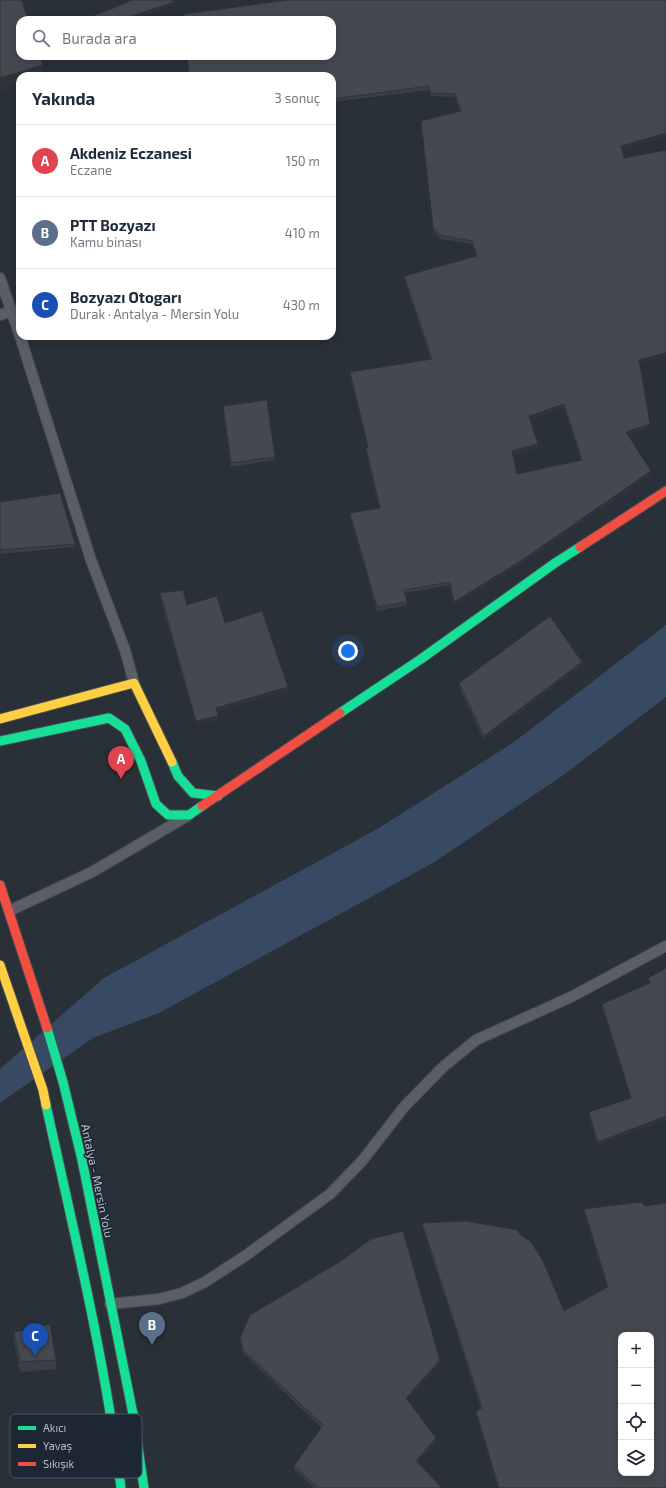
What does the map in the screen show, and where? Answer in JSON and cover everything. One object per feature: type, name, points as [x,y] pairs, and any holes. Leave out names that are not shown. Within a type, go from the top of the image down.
[{"type":"main road","points":[[0,741],[109,718],[125,729],[141,761],[156,804],[168,815],[190,815],[422,659],[556,563],[666,491]]},
{"type":"main road","points":[[0,719],[134,683],[178,776],[194,793],[218,796]]},
{"type":"main road","name":"Antalya - Mersin Yolu","points":[[0,885],[43,1013],[63,1082],[82,1160],[133,1414]]},
{"type":"main road","points":[[0,965],[43,1090],[87,1293],[110,1414]]},
{"type":"main road","name":"Antalya - Mersin Yolu","points":[[142,1475],[144,1488]]},
{"type":"main road","points":[[120,1478],[121,1488]]},
{"type":"street","points":[[0,278],[16,324]]},
{"type":"street","points":[[0,315],[12,311]]},
{"type":"street","points":[[21,340],[91,560],[125,650],[134,683]]},
{"type":"street","points":[[9,911],[92,872],[190,815]]},
{"type":"street","points":[[110,1304],[158,1299],[182,1293],[204,1282],[245,1256],[330,1194],[362,1161],[404,1107],[443,1067],[476,1040],[571,997],[666,946]]},
{"type":"water","points":[[666,625],[666,697],[565,774],[433,863],[159,1013],[93,1038],[0,1103],[0,1069],[104,978],[379,828],[514,742]]},
{"type":"building","points":[[0,0],[22,0],[27,16],[16,16],[16,60],[41,60],[43,65],[0,78]]},
{"type":"building","points":[[131,0],[173,0],[174,2],[132,16],[92,16]]},
{"type":"building","points":[[288,0],[666,0],[666,133],[621,146],[624,158],[666,150],[666,353],[639,360],[650,424],[626,432],[651,471],[522,560],[454,602],[450,582],[404,590],[407,602],[377,607],[350,513],[380,508],[366,448],[368,447],[350,372],[432,359],[404,276],[477,256],[472,241],[440,235],[433,227],[421,121],[461,111],[455,94],[431,93],[429,86],[336,98],[336,72],[189,72],[187,60],[336,60],[336,16],[184,16],[184,14]],"holes":[[[564,404],[582,460],[517,474],[512,451],[538,444],[529,416]]]},
{"type":"building","points":[[267,400],[275,457],[231,463],[223,406]]},
{"type":"building","points":[[60,493],[75,544],[0,550],[0,502]]},
{"type":"building","points":[[183,590],[187,605],[217,596],[225,623],[262,611],[288,687],[216,708],[218,716],[196,721],[160,593]]},
{"type":"building","points":[[550,616],[582,662],[484,736],[459,683]]},
{"type":"building","points":[[666,968],[666,1116],[598,1142],[589,1112],[631,1098],[602,1004],[650,983],[648,978]]},
{"type":"building","points":[[641,1202],[645,1206],[666,1203],[666,1488],[499,1488],[476,1411],[482,1408],[422,1223],[466,1221],[517,1230],[531,1242],[543,1261],[564,1311],[608,1287],[584,1209]]},
{"type":"building","points":[[403,1231],[440,1360],[406,1398],[436,1438],[416,1461],[442,1488],[318,1488],[294,1466],[323,1425],[243,1350],[240,1338],[250,1315],[341,1261],[371,1239]]},
{"type":"building","points":[[50,1324],[56,1360],[20,1362],[14,1332]]},
{"type":"traffic: fast","points":[[340,713],[421,659],[555,563],[580,547]]},
{"type":"traffic: fast","points":[[0,741],[109,718],[125,729],[141,761],[156,804],[168,815],[189,815],[202,806]]},
{"type":"traffic: fast","points":[[172,762],[178,776],[193,793],[218,796]]},
{"type":"traffic: fast","points":[[47,1028],[63,1082],[82,1160],[133,1414]]},
{"type":"traffic: fast","points":[[46,1105],[98,1344],[110,1414]]},
{"type":"traffic: fast","points":[[142,1475],[144,1488]]},
{"type":"traffic: fast","points":[[120,1478],[121,1488]]},
{"type":"traffic: slow","points":[[0,719],[134,683],[172,762]]},
{"type":"traffic: slow","points":[[0,965],[43,1090],[46,1105]]},
{"type":"traffic: jam","points":[[580,547],[666,491]]},
{"type":"traffic: jam","points":[[202,806],[340,713]]},
{"type":"traffic: jam","points":[[0,885],[47,1028]]},
{"type":"place","name":"Akdeniz Eczanesi","points":[[121,779]]},
{"type":"place","name":"PTT Bozyazı","points":[[152,1345]]},
{"type":"place","name":"Bozyazı Otogarı","points":[[35,1356]]}]
